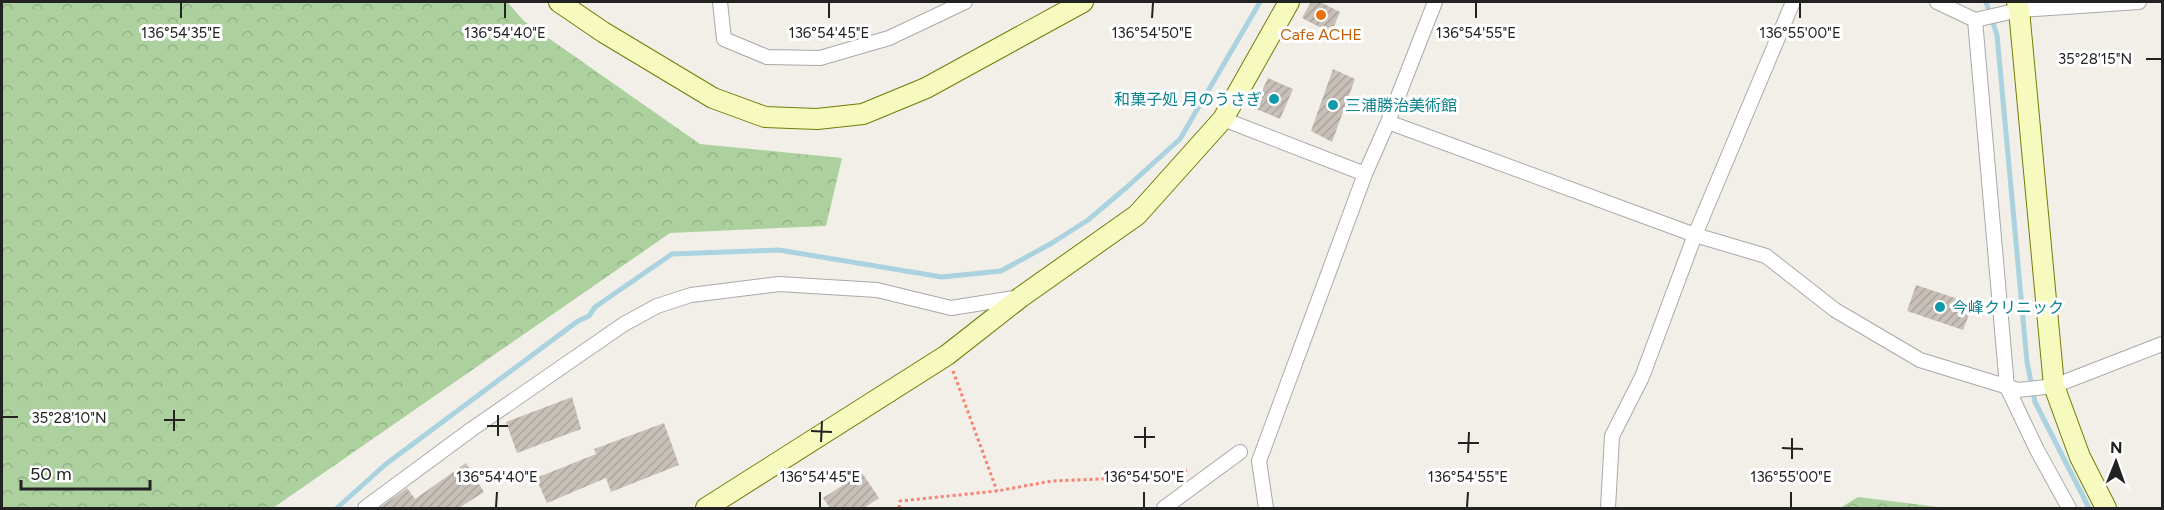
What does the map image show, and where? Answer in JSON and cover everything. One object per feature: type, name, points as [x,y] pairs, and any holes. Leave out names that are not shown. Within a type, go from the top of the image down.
[{"type":"street","points":[[559,2],[603,32],[713,98],[765,117],[817,119],[863,114],[926,88],[1083,2]]},
{"type":"street","points":[[720,2],[724,39],[767,57],[820,58],[889,39],[965,2]]},
{"type":"street","points":[[706,508],[947,355],[1021,297],[1137,215],[1223,119],[1289,2]]},
{"type":"street","points":[[1266,508],[1259,461],[1365,174],[1435,2]]},
{"type":"street","points":[[1608,508],[1612,436],[1642,377],[1695,235],[1793,2]]},
{"type":"street","points":[[1937,2],[1975,20],[2018,6],[2139,2]]},
{"type":"street","points":[[2018,6],[2054,386],[2080,457],[2106,508]]},
{"type":"street","points":[[1975,20],[2012,389],[2037,450],[2069,508]]},
{"type":"street","points":[[1223,119],[1365,174]]},
{"type":"street","points":[[1388,122],[1695,235],[1766,256],[1835,310],[1920,360],[2012,389],[2054,386],[2163,344]]},
{"type":"street","points":[[365,508],[472,429],[624,324],[657,306],[691,295],[779,284],[877,290],[951,308],[1021,297]]},
{"type":"street","points":[[1164,508],[1240,452]]},
{"type":"path","points":[[947,355],[996,491]]},
{"type":"path","points":[[899,508],[900,501],[996,491],[1052,481],[1171,476],[1191,469]]},
{"type":"green space","points":[[2,2],[507,2],[524,21],[700,144],[842,158],[826,226],[670,233],[273,508],[2,508]]},
{"type":"green space","points":[[1858,497],[1946,508],[1840,508]]},
{"type":"building","name":"Cafe ACHE","points":[[1311,2],[1320,2],[1340,12],[1331,33],[1302,18]]},
{"type":"building","name":"三浦勝治美術館","points":[[1333,69],[1355,79],[1332,142],[1311,131]]},
{"type":"building","name":"和菓子処 月のうさぎ","points":[[1268,78],[1293,89],[1280,119],[1254,108]]},
{"type":"building","name":"今峰クリニック","points":[[1916,285],[1973,304],[1963,330],[1907,311]]},
{"type":"building","points":[[572,397],[581,429],[517,453],[506,422]]},
{"type":"building","points":[[664,423],[679,465],[611,492],[606,478],[547,503],[536,478],[596,454],[594,449]]},
{"type":"building","points":[[466,463],[484,492],[459,508],[379,508],[407,488],[415,499]]},
{"type":"building","points":[[862,473],[879,498],[864,508],[830,508],[823,498]]},
{"type":"waterway","points":[[337,508],[386,464],[578,321],[589,316],[595,307],[672,254],[779,250],[942,277],[1001,271],[1088,220],[1180,139],[1260,2]]},
{"type":"waterway","points":[[1986,2],[1997,35],[2027,362],[2035,402],[2089,508]]},
{"type":"place","name":"Cafe ACHE","points":[[1321,15]]},
{"type":"place","name":"和菓子処 月のうさぎ","points":[[1274,99]]},
{"type":"place","name":"三浦勝治美術館","points":[[1333,105]]},
{"type":"place","name":"今峰クリニック","points":[[1940,307]]}]
